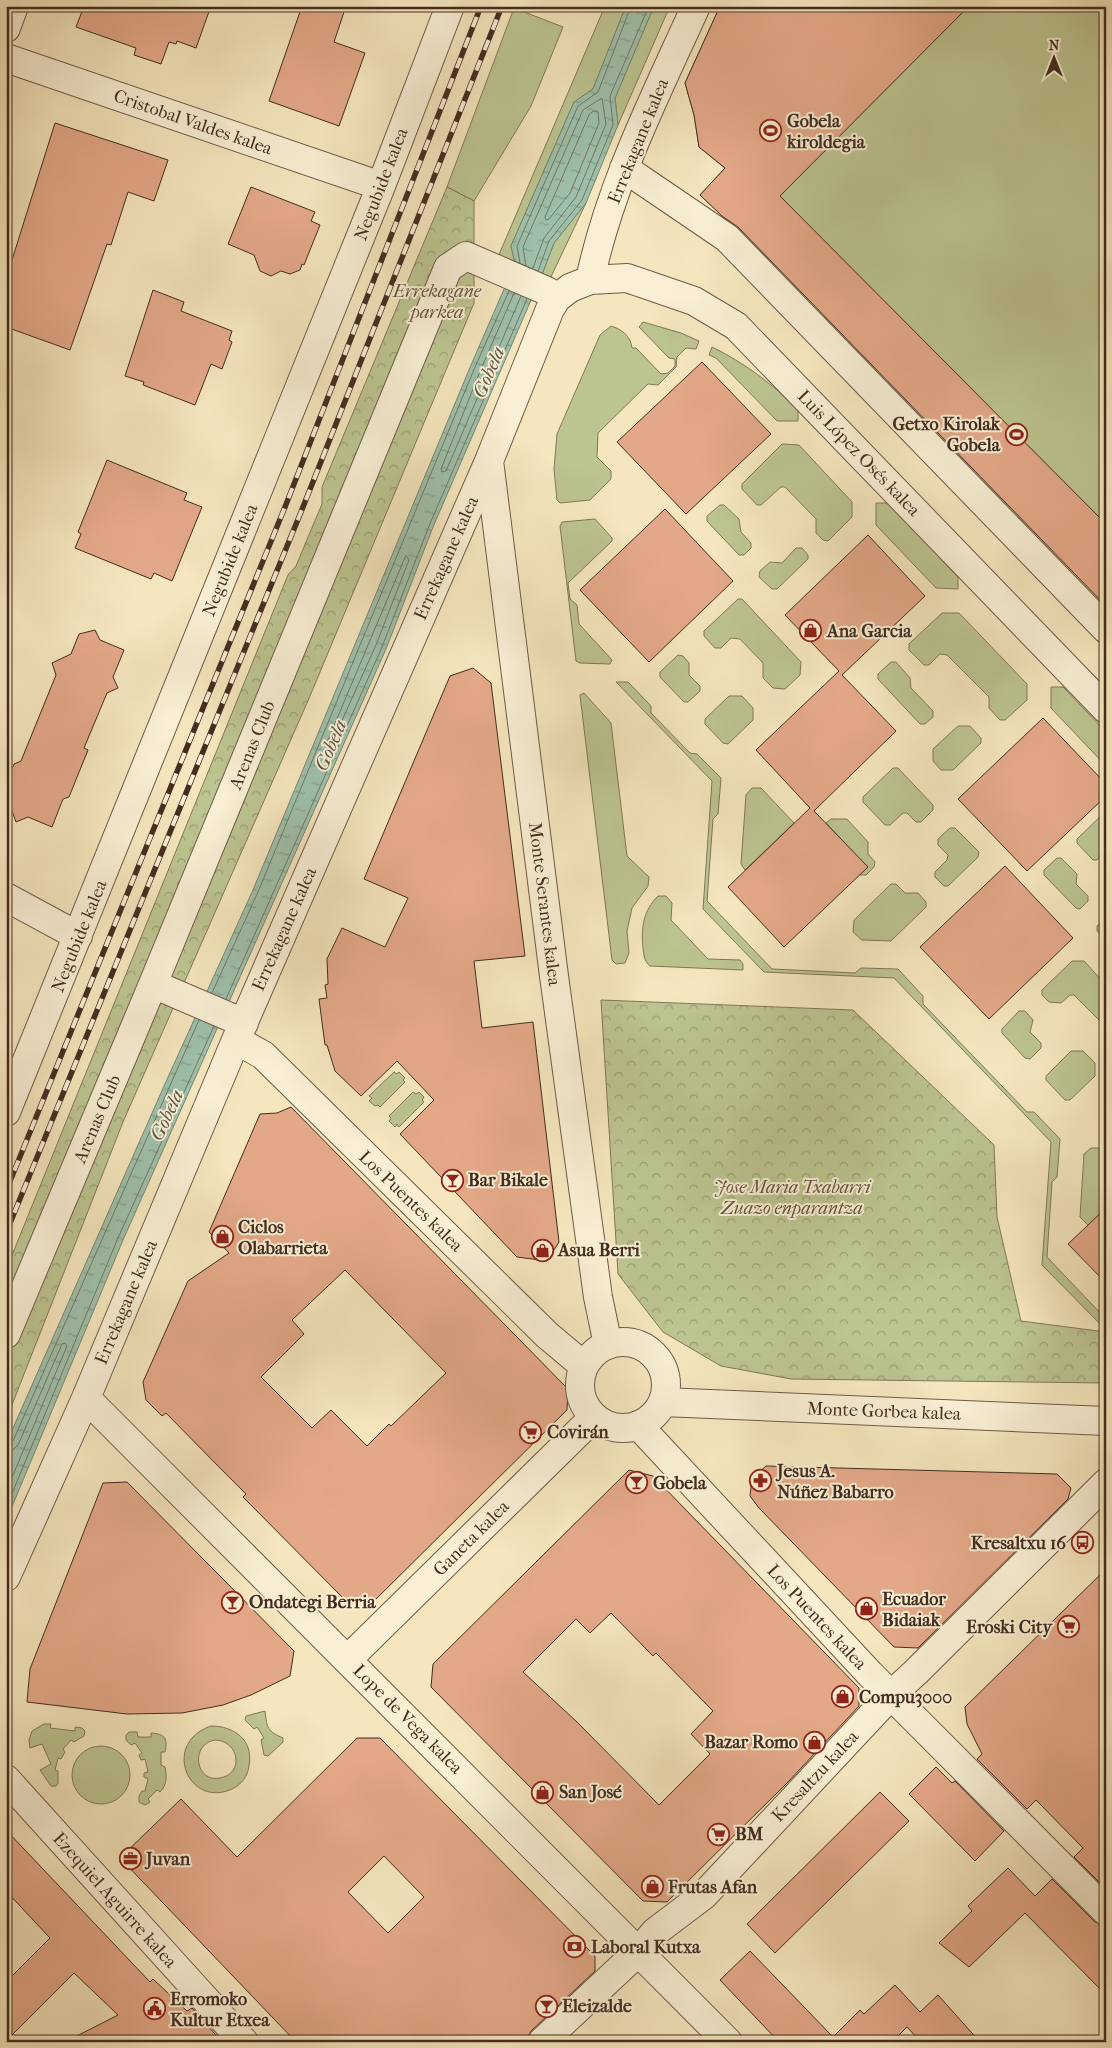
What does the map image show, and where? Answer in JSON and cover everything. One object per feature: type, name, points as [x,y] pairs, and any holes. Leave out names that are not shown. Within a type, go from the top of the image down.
[{"type":"street","points":[[6,28],[14,6]]},
{"type":"street","name":"Negubide kalea","points":[[6,1112],[381,186],[450,6]]},
{"type":"street","name":"Errekagane kalea","points":[[6,1576],[86,1398],[236,1027],[489,461],[550,309],[595,256],[624,168],[696,6]]},
{"type":"street","name":"Cristobal Valdes kalea","points":[[6,58],[381,186]]},
{"type":"street","points":[[624,168],[727,238],[1106,629]]},
{"type":"street","name":"Arenas Club","points":[[6,1334],[153,984],[448,268],[466,256],[566,289]]},
{"type":"street","name":"Luis López Osés kalea","points":[[566,289],[627,278],[694,301],[736,326],[1106,709]]},
{"type":"street","name":"Monte Serantes kalea","points":[[489,461],[554,976],[598,1297],[608,1345]]},
{"type":"street","points":[[6,896],[78,936]]},
{"type":"street","name":"Los Puentes kalea","points":[[153,984],[236,1027],[547,1335],[584,1366]]},
{"type":"street","points":[[620,1343],[633,1344],[644,1348],[654,1356],[661,1366],[665,1377],[666,1390],[662,1402],[648,1420],[638,1425],[627,1428],[615,1428],[603,1424],[585,1406],[580,1393],[580,1379],[584,1366],[598,1350],[608,1345],[620,1343]]},
{"type":"street","name":"Lope de Vega kalea","points":[[86,1398],[728,2042]]},
{"type":"street","name":"Monte Gorbea kalea","points":[[662,1402],[1106,1421]]},
{"type":"street","name":"Ganeta kalea","points":[[348,1659],[594,1417]]},
{"type":"street","name":"Los Puentes kalea","points":[[638,1425],[870,1674],[1106,1910]]},
{"type":"street","name":"Kresaltzu kalea","points":[[542,2042],[638,1952],[655,1932],[704,1894],[891,1695],[1106,1483]]},
{"type":"street","name":"Ezequiel Aguirre kalea","points":[[6,1779],[238,2039]]},
{"type":"green space","points":[[605,6],[626,6],[593,89],[574,102],[511,246],[515,264],[498,257]]},
{"type":"green space","points":[[654,6],[670,6],[618,125],[615,98]]},
{"type":"green space","name":"Getxo Kirolak Gobela","points":[[720,6],[1106,6],[1106,611],[742,234],[700,195],[725,168],[699,147],[694,115],[685,83]]},
{"type":"green space","points":[[514,8],[563,27],[531,106],[474,201],[447,187]]},
{"type":"green space","name":"Errekagane parkea","points":[[447,187],[474,201],[474,303],[310,696],[123,1122],[6,1420],[6,1270],[288,575],[296,566],[322,504],[322,487]]},
{"type":"green space","points":[[586,203],[549,281],[541,277],[554,243]]},
{"type":"green space","points":[[643,322],[681,333],[699,341],[696,349],[686,348],[677,357],[676,367],[658,385],[648,384],[598,433],[597,457],[611,471],[611,479],[590,500],[560,503],[557,500],[554,469],[557,434],[600,335],[611,326],[622,331],[630,340],[632,348],[636,348],[661,374],[668,373],[675,366],[675,359],[669,358],[639,327]]},
{"type":"green space","points":[[712,347],[747,367],[778,391],[798,409],[798,421],[777,421],[716,358],[709,355]]},
{"type":"green space","points":[[782,444],[799,445],[852,502],[852,517],[828,541],[823,540],[816,533],[816,519],[785,487],[781,487],[761,505],[757,505],[742,489],[742,484]]},
{"type":"green space","points":[[876,503],[888,503],[958,577],[958,589],[936,588],[876,525]]},
{"type":"green space","points":[[720,505],[724,505],[739,519],[741,532],[751,543],[751,548],[744,555],[739,555],[707,521],[707,516]]},
{"type":"green space","points":[[595,519],[612,538],[612,541],[568,583],[570,599],[577,605],[579,624],[612,660],[610,664],[580,663],[576,661],[560,526],[562,522]]},
{"type":"green space","points":[[796,548],[802,548],[808,555],[808,559],[777,589],[772,589],[759,577],[760,571],[770,562],[782,563]]},
{"type":"green space","points":[[738,599],[742,599],[801,662],[800,675],[785,689],[773,688],[763,678],[763,663],[740,639],[731,638],[721,648],[715,648],[704,636],[704,631]]},
{"type":"green space","points":[[942,613],[959,613],[1027,684],[1027,700],[1005,720],[1000,720],[989,708],[989,697],[947,655],[940,654],[929,665],[924,665],[909,650],[909,644]]},
{"type":"green space","points":[[678,655],[683,656],[689,663],[689,675],[700,686],[700,691],[688,702],[684,702],[660,677],[660,672]]},
{"type":"green space","points":[[891,662],[896,662],[910,678],[911,688],[933,711],[933,717],[925,724],[920,724],[878,679],[878,674]]},
{"type":"green space","points":[[616,682],[628,682],[651,706],[651,713],[690,753],[697,754],[721,778],[718,814],[713,819],[707,901],[772,969],[855,973],[861,968],[898,969],[923,996],[923,1004],[1027,1112],[1034,1112],[1060,1139],[1057,1177],[1052,1182],[1047,1257],[1106,1319],[1106,1330],[1042,1265],[1051,1142],[894,978],[764,972],[703,909],[712,781]]},
{"type":"green space","points":[[1051,687],[1063,687],[1106,732],[1106,766],[1051,708]]},
{"type":"green space","points":[[584,693],[611,723],[627,856],[649,877],[648,886],[632,908],[627,931],[629,953],[625,963],[616,964],[612,960],[580,695]]},
{"type":"green space","points":[[729,696],[742,696],[753,708],[753,720],[728,744],[723,743],[705,724],[705,719]]},
{"type":"green space","points":[[958,726],[970,726],[981,738],[981,743],[953,770],[941,770],[933,761],[933,749]]},
{"type":"green space","points":[[893,768],[898,768],[933,805],[933,810],[921,822],[916,822],[907,813],[903,813],[890,825],[885,825],[863,802],[863,797]]},
{"type":"green space","points":[[752,788],[761,788],[794,823],[745,870],[741,864],[746,795]]},
{"type":"green space","points":[[1106,811],[1106,851],[1097,860],[1093,860],[1077,843],[1077,839]]},
{"type":"green space","points":[[831,819],[847,819],[868,842],[868,854],[875,862],[874,867],[866,875],[859,875],[867,867],[826,823]]},
{"type":"green space","points":[[950,828],[955,828],[979,852],[978,857],[948,886],[944,886],[935,877],[935,872],[947,860],[948,855],[938,845],[938,839]]},
{"type":"green space","points":[[1057,858],[1061,858],[1077,874],[1076,884],[1088,896],[1088,901],[1080,909],[1076,908],[1044,875],[1044,870]]},
{"type":"green space","points":[[891,884],[896,884],[905,893],[918,893],[926,902],[926,907],[891,941],[862,940],[853,932],[854,920]]},
{"type":"green space","points":[[658,896],[666,896],[672,903],[671,920],[708,959],[740,960],[743,964],[743,970],[650,966],[644,956],[643,927],[646,914]]},
{"type":"green space","points":[[1106,917],[1106,940],[1097,931],[1097,926]]},
{"type":"green space","points":[[1072,961],[1084,961],[1106,985],[1106,1040],[1102,1036],[1103,1024],[1074,995],[1070,995],[1061,1003],[1049,1002],[1042,995],[1042,990]]},
{"type":"green space","name":"Jose Maria Txabarri Zuazo enparantza","points":[[601,1000],[853,1010],[994,1145],[997,1217],[1021,1321],[1106,1332],[1106,1383],[791,1379],[721,1366],[663,1332],[618,1274]]},
{"type":"green space","points":[[1019,1011],[1025,1011],[1033,1020],[1030,1032],[1041,1043],[1041,1048],[1030,1059],[1025,1058],[1002,1033],[1002,1029]]},
{"type":"green space","points":[[1071,1051],[1083,1051],[1095,1063],[1095,1076],[1070,1100],[1065,1100],[1046,1080],[1046,1076]]},
{"type":"green space","points":[[394,1072],[397,1074],[399,1072],[405,1078],[403,1080],[405,1082],[380,1107],[378,1105],[375,1106],[369,1101],[372,1098],[369,1096]]},
{"type":"green space","points":[[413,1092],[416,1094],[419,1092],[424,1097],[422,1100],[424,1102],[399,1127],[397,1124],[395,1127],[389,1121],[391,1118],[389,1116]]},
{"type":"green space","points":[[1091,1148],[1104,1148],[1106,1150],[1106,1208],[1088,1225],[1080,1217],[1084,1154]]},
{"type":"green space","points":[[265,1711],[266,1721],[271,1731],[283,1738],[283,1742],[268,1756],[264,1755],[261,1740],[264,1738],[257,1727],[254,1729],[245,1720],[246,1716]]},
{"type":"green space","points":[[44,1724],[51,1724],[50,1728],[75,1731],[75,1727],[82,1728],[85,1731],[84,1736],[74,1742],[71,1740],[63,1749],[65,1752],[61,1759],[58,1758],[55,1770],[58,1771],[58,1783],[56,1786],[51,1786],[40,1770],[51,1764],[42,1744],[30,1748],[29,1740],[32,1731]]},
{"type":"green space","points":[[211,1726],[227,1729],[240,1736],[245,1742],[250,1757],[244,1780],[232,1789],[216,1793],[203,1790],[193,1782],[186,1771],[184,1759],[187,1746],[196,1734]],"holes":[[[215,1740],[223,1742],[234,1751],[236,1764],[233,1771],[228,1775],[212,1778],[205,1775],[201,1769],[199,1755],[207,1743]]]},
{"type":"green space","points":[[129,1732],[137,1732],[138,1737],[151,1737],[151,1733],[156,1734],[166,1740],[165,1752],[161,1752],[161,1765],[165,1767],[166,1771],[165,1784],[160,1792],[157,1790],[148,1799],[150,1802],[145,1805],[139,1802],[139,1796],[142,1791],[145,1791],[148,1779],[144,1777],[144,1773],[148,1772],[145,1759],[141,1760],[139,1755],[142,1753],[135,1743],[131,1745],[126,1740],[126,1735]]},
{"type":"green space","points":[[101,1746],[112,1748],[125,1759],[130,1775],[128,1786],[117,1799],[101,1804],[90,1802],[77,1791],[72,1775],[74,1764],[85,1751]]},
{"type":"water","points":[[626,6],[654,6],[615,98],[618,125],[586,203],[554,243],[433,527],[386,649],[123,1240],[6,1521],[6,1444],[253,890],[471,365],[515,264],[511,246],[574,102],[593,89]]},
{"type":"building","points":[[84,6],[211,6],[196,48],[177,41],[176,44],[169,42],[161,64],[134,55],[136,48],[76,27]]},
{"type":"building","points":[[302,6],[346,6],[334,42],[365,53],[339,126],[269,101]]},
{"type":"building","points":[[720,6],[969,6],[780,196],[1106,524],[1106,606],[738,227],[722,216],[700,195],[725,168],[699,147],[694,115],[685,83]]},
{"type":"building","points":[[55,123],[168,160],[154,201],[128,192],[111,245],[107,244],[70,350],[6,327],[6,257],[12,260]]},
{"type":"building","points":[[251,187],[315,212],[311,221],[320,225],[304,265],[302,264],[300,270],[290,274],[281,271],[271,276],[260,271],[254,255],[228,244]]},
{"type":"building","points":[[153,290],[184,302],[181,311],[232,331],[229,340],[232,342],[222,369],[211,364],[195,405],[143,385],[144,382],[125,376]]},
{"type":"building","points":[[702,362],[771,434],[686,514],[617,442]]},
{"type":"building","points":[[107,460],[187,493],[184,500],[202,507],[172,581],[154,573],[151,579],[75,548],[81,534],[78,532]]},
{"type":"building","points":[[665,509],[733,581],[649,662],[580,590]]},
{"type":"building","points":[[868,535],[925,596],[842,675],[896,731],[814,811],[868,867],[784,947],[728,887],[810,808],[756,750],[839,671],[785,615]]},
{"type":"building","points":[[95,630],[100,640],[124,650],[113,677],[118,688],[107,693],[84,748],[88,750],[69,797],[63,799],[52,827],[28,817],[16,822],[12,811],[6,808],[6,782],[14,764],[21,761],[56,675],[52,663],[71,654],[79,634]]},
{"type":"building","points":[[473,668],[491,683],[525,956],[474,961],[482,1028],[533,1022],[559,1242],[547,1261],[517,1257],[400,1134],[434,1100],[397,1061],[361,1096],[335,1071],[327,1045],[325,1045],[319,999],[327,998],[325,985],[328,984],[327,959],[342,928],[385,947],[408,898],[364,879],[450,676]]},
{"type":"building","points":[[1043,718],[1106,784],[1106,796],[1027,871],[958,799]]},
{"type":"building","points":[[1005,866],[1073,938],[989,1019],[920,947]]},
{"type":"building","points":[[291,1107],[568,1389],[567,1410],[372,1603],[348,1603],[243,1497],[246,1494],[166,1413],[162,1416],[146,1400],[143,1382],[188,1281],[229,1253],[209,1232],[260,1114],[277,1113]],"holes":[[[345,1270],[446,1373],[391,1426],[389,1424],[367,1446],[331,1410],[312,1428],[261,1377],[304,1334],[292,1320]]]},
{"type":"building","points":[[1106,1208],[1106,1283],[1068,1244]]},
{"type":"building","points":[[766,1466],[1057,1474],[1071,1488],[1068,1499],[918,1648],[894,1647],[759,1508],[750,1496],[752,1478]]},
{"type":"building","points":[[629,1470],[653,1476],[859,1688],[859,1706],[788,1782],[667,1902],[643,1901],[431,1687],[433,1664]],"holes":[[[611,1613],[653,1656],[656,1653],[713,1711],[691,1734],[710,1754],[659,1805],[577,1722],[523,1672],[576,1619],[590,1633]]]},
{"type":"building","points":[[127,1482],[294,1651],[290,1676],[251,1695],[223,1705],[182,1713],[127,1714],[27,1702],[30,1669],[103,1483]]},
{"type":"building","points":[[1106,1569],[1106,1889],[1074,1857],[1083,1848],[1036,1800],[1027,1809],[977,1759],[982,1754],[967,1724],[965,1707]]},
{"type":"building","points":[[357,1738],[380,1738],[595,1956],[595,1971],[531,2031],[526,2042],[296,2042],[120,1858],[181,1799],[237,1857]],"holes":[[[384,1856],[424,1897],[388,1933],[348,1892]]]},
{"type":"building","points":[[936,1767],[952,1783],[955,1781],[1004,1831],[975,1861],[909,1794]]},
{"type":"building","points":[[880,1792],[909,1821],[775,1953],[747,1924]]},
{"type":"building","points":[[6,1830],[150,1982],[153,1979],[187,2011],[192,2008],[222,2042],[65,2042],[118,2015],[74,1973],[6,2041],[6,1982],[50,1938],[6,1891]]},
{"type":"building","points":[[1008,1868],[1035,1896],[1052,1879],[1095,1922],[1106,1926],[1106,1995],[1025,1913],[969,1967],[939,1943],[972,1911],[968,1906]]},
{"type":"building","points":[[750,1951],[833,2037],[860,2010],[864,2014],[895,1985],[920,2012],[938,1995],[980,2042],[921,2042],[907,2027],[892,2042],[779,2042],[720,1980]]},
{"type":"railway","points":[[6,1191],[285,507],[481,6]]},
{"type":"railway","points":[[6,1233],[301,512],[502,6]]},
{"type":"place","name":"Gobela kiroldegia","points":[[771,131]]},
{"type":"place","name":"Getxo Kirolak Gobela","points":[[1016,434]]},
{"type":"place","name":"Ana Garcia","points":[[811,631]]},
{"type":"place","name":"Bar Bikale","points":[[452,1180]]},
{"type":"place","name":"Ciclos Olabarrieta","points":[[222,1237]]},
{"type":"place","name":"Asua Berri","points":[[542,1250]]},
{"type":"place","name":"Covirán","points":[[531,1432]]},
{"type":"place","name":"Jesus A. Núñez Babarro","points":[[761,1481]]},
{"type":"place","name":"Gobela","points":[[637,1483]]},
{"type":"place","name":"Kresaltxu 16","points":[[1082,1543]]},
{"type":"place","name":"Ondategi Berria","points":[[233,1602]]},
{"type":"place","name":"Ecuador Bidaiak","points":[[866,1609]]},
{"type":"place","name":"Eroski City","points":[[1068,1627]]},
{"type":"place","name":"Compu3000","points":[[843,1697]]},
{"type":"place","name":"Bazar Romo","points":[[814,1742]]},
{"type":"place","name":"San José","points":[[543,1792]]},
{"type":"place","name":"BM","points":[[719,1834]]},
{"type":"place","name":"Juvan","points":[[130,1859]]},
{"type":"place","name":"Frutas Afan","points":[[652,1887]]},
{"type":"place","name":"Laboral Kutxa","points":[[575,1947]]},
{"type":"place","name":"Eleizalde","points":[[546,2006]]},
{"type":"place","name":"Erromoko Kultur Etxea","points":[[154,2009]]}]
